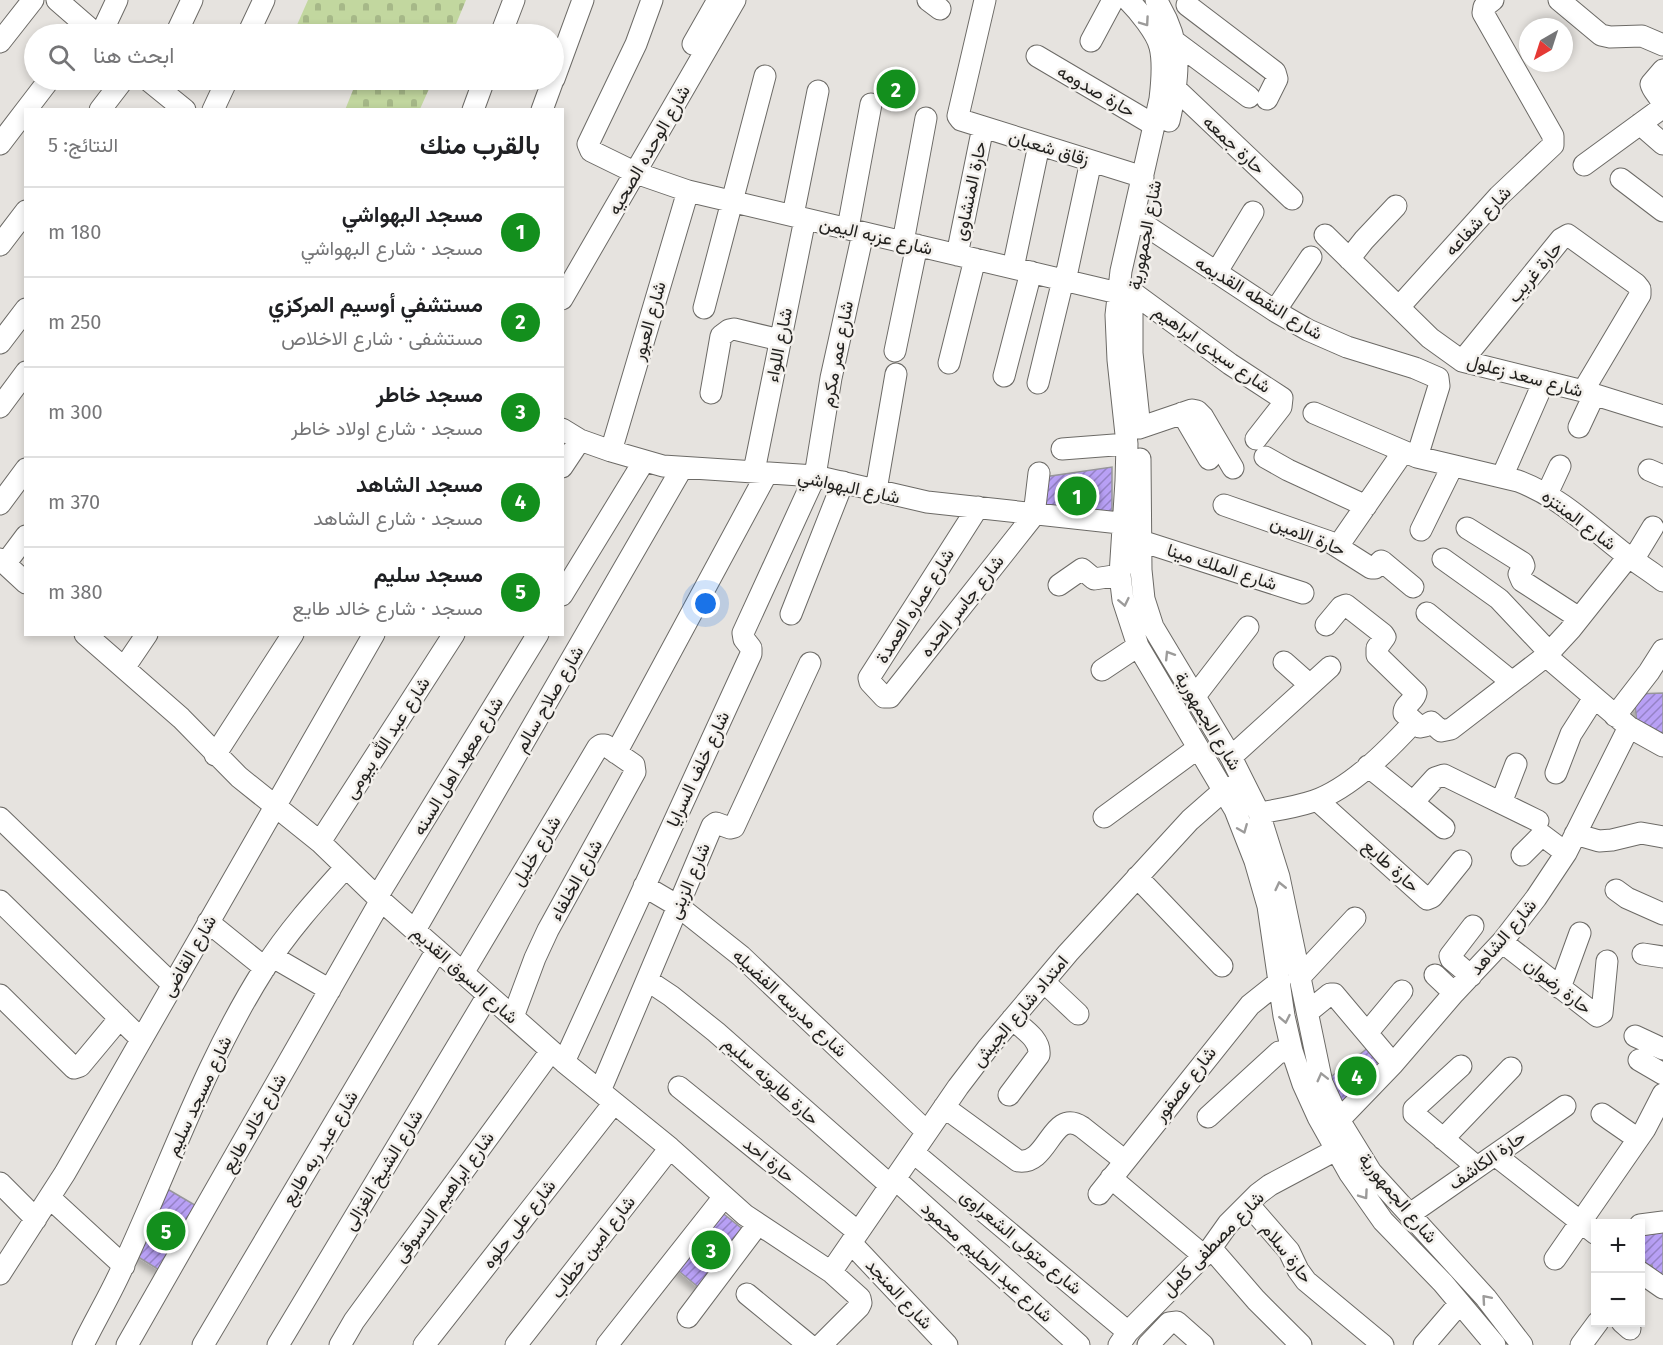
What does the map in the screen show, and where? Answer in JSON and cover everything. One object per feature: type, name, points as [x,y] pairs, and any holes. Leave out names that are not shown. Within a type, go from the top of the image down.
[{"type":"street","points":[[0,42],[33,0]]},
{"type":"street","points":[[57,0],[82,24]]},
{"type":"street","points":[[99,24],[117,0]]},
{"type":"street","points":[[181,24],[192,0]]},
{"type":"street","points":[[253,24],[264,0]]},
{"type":"street","points":[[505,24],[514,0]]},
{"type":"street","points":[[564,50],[583,0]]},
{"type":"street","name":"شارع عزبه اليمن","points":[[652,0],[629,61],[588,144],[591,151],[630,170],[688,191],[1064,280],[1125,292]]},
{"type":"street","name":"شارع الوحده الصحيه","points":[[564,295],[718,0]]},
{"type":"street","name":"شارع الوحده الصحيه","points":[[564,267],[630,170],[735,0]]},
{"type":"street","name":"زقاق شعبان","points":[[984,0],[958,116],[963,122],[1143,177]]},
{"type":"street","points":[[1091,41],[1113,0]]},
{"type":"street","points":[[1128,0],[1147,23],[1258,98],[1276,79],[1275,72],[1189,2]]},
{"type":"street","name":"شارع شفاعه","points":[[1399,307],[1499,196],[1553,145],[1553,136],[1483,13],[1484,7],[1493,0]]},
{"type":"street","points":[[1558,0],[1601,35],[1642,36],[1663,45]]},
{"type":"street","points":[[1157,1],[1169,39]]},
{"type":"street","points":[[1157,1],[1175,6],[1189,2]]},
{"type":"street","points":[[1169,39],[1175,19],[1189,2]]},
{"type":"street","name":"شارع الجمهورية","points":[[1125,292],[1145,225],[1176,90],[1177,52],[1169,39]]},
{"type":"street","name":"شارع الجمهورية","points":[[1169,39],[1162,72],[1160,99],[1143,177],[1117,349],[1133,436],[1135,530],[1144,599],[1153,627],[1231,757],[1259,813],[1278,878],[1290,979],[1284,1016],[1292,1051],[1317,1117],[1486,1298],[1522,1345]]},
{"type":"street","name":"حارة صدومه","points":[[1037,57],[1154,125]]},
{"type":"street","points":[[1584,165],[1662,108],[1661,99],[1651,84],[1663,70]]},
{"type":"street","points":[[704,309],[765,76]]},
{"type":"street","points":[[28,108],[41,90]]},
{"type":"street","points":[[102,108],[115,90]]},
{"type":"street","points":[[161,90],[178,107]]},
{"type":"street","points":[[214,108],[222,90]]},
{"type":"street","points":[[474,108],[480,90]]},
{"type":"street","points":[[543,108],[549,90]]},
{"type":"street","name":"حارة جمعه","points":[[1176,90],[1292,199]]},
{"type":"street","name":"شارع اللواء","points":[[616,753],[761,472],[818,91]]},
{"type":"street","name":"شارع عمر مكرم","points":[[814,476],[855,230],[871,104]]},
{"type":"street","points":[[0,144],[24,113]]},
{"type":"street","points":[[894,351],[926,118]]},
{"type":"street","points":[[1640,124],[1663,144]]},
{"type":"street","name":"حارة المنشاوى","points":[[949,363],[983,128]]},
{"type":"street","points":[[1004,376],[1022,270],[1039,145]]},
{"type":"street","points":[[1038,383],[1064,280],[1090,161]]},
{"type":"street","points":[[1622,179],[1663,211]]},
{"type":"street","name":"شارع العبور","points":[[611,451],[688,191]]},
{"type":"street","points":[[1349,259],[1396,206]]},
{"type":"street","points":[[1216,273],[1252,212]]},
{"type":"street","points":[[0,245],[24,214]]},
{"type":"street","name":"شارع النقطه القديمه","points":[[1145,225],[1275,311],[1328,339],[1435,376],[1439,382],[1410,455]]},
{"type":"street","name":"شارع سعد زعلول","points":[[1324,235],[1430,338],[1462,361],[1589,393],[1663,416]]},
{"type":"street","name":"حارة غريب","points":[[1462,361],[1561,239],[1568,235],[1640,289],[1640,295],[1589,393]]},
{"type":"street","points":[[1275,311],[1311,257]]},
{"type":"street","name":"شارع سيدى ابراهيم","points":[[1125,292],[1282,398],[1281,407],[1261,448],[1288,470],[1366,506]]},
{"type":"street","points":[[0,343],[24,312]]},
{"type":"street","points":[[711,393],[721,336],[724,332],[734,329],[780,340]]},
{"type":"street","points":[[1415,368],[1430,338]]},
{"type":"street","points":[[876,490],[896,374]]},
{"type":"street","points":[[0,407],[24,375]]},
{"type":"street","points":[[1502,477],[1544,381]]},
{"type":"street","points":[[1579,427],[1589,393]]},
{"type":"street","points":[[1062,449],[1133,436],[1192,410],[1201,413],[1233,468]]},
{"type":"street","points":[[1182,413],[1209,459]]},
{"type":"street","name":"شارع المنتزه","points":[[1314,414],[1410,455],[1452,467],[1502,477],[1526,484],[1547,494],[1663,581]]},
{"type":"street","points":[[564,460],[571,434]]},
{"type":"street","name":"شارع البهواشي","points":[[571,434],[611,451],[644,461],[682,468],[814,476],[927,502],[978,507],[1135,530]]},
{"type":"street","points":[[1338,546],[1366,506],[1410,455]]},
{"type":"street","points":[[564,592],[644,461]]},
{"type":"street","points":[[1547,494],[1560,465]]},
{"type":"street","points":[[1421,530],[1452,467]]},
{"type":"street","name":"شارع صلاح سالم","points":[[415,930],[682,468]]},
{"type":"street","points":[[0,504],[24,472]]},
{"type":"street","points":[[1034,515],[1039,472]]},
{"type":"street","name":"شارع خلف السرايا","points":[[557,1057],[644,886],[751,654],[751,648],[744,639],[743,633],[814,476]]},
{"type":"street","points":[[791,614],[843,482]]},
{"type":"street","name":"حارة الامين","points":[[1224,505],[1338,546],[1371,568],[1375,568],[1381,561],[1413,586]]},
{"type":"street","name":"شارع عماره العمدة","points":[[890,697],[884,697],[869,678],[978,507]]},
{"type":"street","name":"شارع جاسر الحده","points":[[890,697],[1034,515]]},
{"type":"street","points":[[1326,625],[1341,607],[1346,605],[1383,634],[1384,639],[1376,652],[1416,693],[1404,712],[1441,731],[1451,729],[1547,654],[1630,558],[1653,527]]},
{"type":"street","points":[[1467,528],[1523,563],[1524,566],[1519,574],[1522,581],[1578,618]]},
{"type":"street","name":"شارع الجمهورية","points":[[1135,530],[1120,549],[1120,575],[1123,600],[1138,646],[1235,810],[1255,861],[1290,979],[1308,1012],[1322,1083],[1339,1120],[1350,1174],[1383,1221],[1460,1303],[1495,1345]]},
{"type":"street","name":"شارع الملك مينا","points":[[1135,530],[1303,593]]},
{"type":"street","points":[[24,538],[3,562],[24,581]]},
{"type":"street","points":[[1443,559],[1499,599],[1547,654],[1622,722],[1663,746]]},
{"type":"street","points":[[1059,585],[1082,570],[1093,579],[1120,575]]},
{"type":"street","points":[[1427,613],[1512,682]]},
{"type":"street","points":[[1195,696],[1248,627]]},
{"type":"street","name":"شارع السوق القديم","points":[[87,636],[181,718],[215,755],[275,808],[320,842],[379,899],[557,1057],[670,1148],[723,1198],[831,1272],[860,1298],[859,1306],[819,1345]]},
{"type":"street","points":[[124,668],[146,636]]},
{"type":"street","points":[[215,755],[292,636]]},
{"type":"street","name":"شارع القاضى","points":[[0,1274],[50,1198],[373,636]]},
{"type":"street","name":"شارع عبد الله بيومى","points":[[320,842],[453,636]]},
{"type":"street","name":"شارع معهد اهل السنه","points":[[379,899],[537,636]]},
{"type":"street","points":[[1102,669],[1138,646]]},
{"type":"street","name":"شارع الشاهد","points":[[1339,1120],[1394,1064],[1454,993],[1502,942],[1536,898],[1566,854],[1622,722],[1663,650]]},
{"type":"street","points":[[1284,662],[1310,685]]},
{"type":"street","name":"شارع الزينى","points":[[607,1097],[647,980],[712,826],[716,823],[730,828],[734,827],[810,663]]},
{"type":"street","points":[[1231,757],[1330,667]]},
{"type":"street","points":[[1556,773],[1571,734],[1594,698]]},
{"type":"street","points":[[1259,813],[1317,800],[1353,778],[1423,722]]},
{"type":"street","name":"شارع خليل","points":[[463,973],[598,747],[605,746],[616,753]]},
{"type":"street","points":[[1104,817],[1198,747]]},
{"type":"street","name":"شارع الخلفاء","points":[[513,1017],[535,958],[635,772],[634,765],[616,753]]},
{"type":"street","points":[[1501,803],[1516,764]]},
{"type":"street","points":[[1368,766],[1444,828]]},
{"type":"street","points":[[1410,800],[1415,800],[1435,778],[1444,775],[1538,821]]},
{"type":"street","name":"امتداد شارع الجيش","points":[[831,1272],[944,1107],[1012,1019],[1190,820],[1223,791],[1244,781]]},
{"type":"street","name":"حارة طايع","points":[[1317,800],[1427,898],[1432,897],[1461,861]]},
{"type":"street","points":[[0,818],[172,984]]},
{"type":"street","points":[[1575,834],[1599,841],[1641,833],[1663,837]]},
{"type":"street","points":[[1522,855],[1542,836],[1566,854]]},
{"type":"street","name":"شارع مسجد سليم","points":[[82,1345],[124,1266],[208,1071],[269,962],[310,908],[346,867]]},
{"type":"street","points":[[1137,877],[1222,966]]},
{"type":"street","name":"شارع مدرسه الفضيله","points":[[644,886],[678,906],[741,956],[927,1132]]},
{"type":"street","points":[[1616,890],[1663,914]]},
{"type":"street","name":"شارع خالد طايع","points":[[128,1345],[330,990],[379,899]]},
{"type":"street","points":[[0,902],[141,1039]]},
{"type":"street","name":"شارع عصفور","points":[[1208,1252],[1105,1186],[1250,1005],[1290,979],[1355,918]]},
{"type":"street","points":[[208,922],[269,962],[330,990]]},
{"type":"street","points":[[1471,976],[1450,956],[1473,926]]},
{"type":"street","points":[[1560,988],[1580,933]]},
{"type":"street","name":"حارة رضوان","points":[[1502,942],[1593,1015],[1602,1013],[1607,961]]},
{"type":"street","name":"شارع عبد ربه طايع","points":[[203,1345],[437,950]]},
{"type":"street","points":[[1435,975],[1454,993]]},
{"type":"street","name":"حارة طابونه سليم","points":[[647,980],[716,1032],[893,1183]]},
{"type":"street","points":[[1044,982],[1078,1014]]},
{"type":"street","points":[[1367,1033],[1402,991]]},
{"type":"street","name":"شارع الشيخ الغزالى","points":[[278,1345],[488,994]]},
{"type":"street","points":[[1308,1012],[1330,994],[1334,994],[1394,1064]]},
{"type":"street","points":[[0,995],[74,1068],[80,1066],[120,1018]]},
{"type":"street","points":[[1009,1095],[1039,1055],[1040,1048],[1038,1042],[1012,1019]]},
{"type":"street","points":[[1635,1036],[1663,1049]]},
{"type":"street","points":[[1208,1117],[1279,1052],[1292,1051]]},
{"type":"street","name":"شارع ابراهيم الدسوقى","points":[[340,1345],[354,1321],[557,1057]]},
{"type":"street","points":[[1639,1060],[1663,1074]]},
{"type":"street","points":[[1461,1066],[1413,1111],[1416,1117],[1477,1167]]},
{"type":"street","points":[[1443,1139],[1512,1068]]},
{"type":"street","name":"حارة احد","points":[[679,1087],[855,1238]]},
{"type":"street","name":"شارع على حلوه","points":[[424,1345],[607,1097]]},
{"type":"street","points":[[1555,1259],[1589,1228],[1662,1097]]},
{"type":"street","name":"حارة الكاشف","points":[[1410,1214],[1565,1106]]},
{"type":"street","points":[[944,1107],[1018,1161],[1024,1162],[1037,1156],[1060,1125],[1067,1121],[1076,1122],[1125,1161]]},
{"type":"street","points":[[1602,1114],[1638,1139]]},
{"type":"street","name":"شارع مصطفى كامل","points":[[1123,1338],[1208,1252],[1228,1224],[1258,1194],[1270,1185],[1344,1145]]},
{"type":"street","name":"شارع امين خطاب","points":[[516,1345],[670,1148]]},
{"type":"street","name":"شارع متولى الشعراوى","points":[[914,1153],[1123,1338]]},
{"type":"street","points":[[1495,1155],[1589,1228]]},
{"type":"street","points":[[0,1182],[36,1219]]},
{"type":"street","name":"شارع عبد الحليم محمود","points":[[893,1183],[1079,1345]]},
{"type":"street","points":[[50,1198],[124,1266]]},
{"type":"street","points":[[607,1345],[723,1198]]},
{"type":"street","name":"حارة سلام","points":[[1248,1204],[1289,1251],[1306,1281],[1383,1345]]},
{"type":"street","points":[[1645,1225],[1663,1222]]},
{"type":"street","points":[[688,1317],[758,1224]]},
{"type":"street","name":"شارع المنجد","points":[[855,1238],[947,1345]]},
{"type":"street","points":[[1208,1252],[1301,1345]]},
{"type":"street","points":[[1642,1273],[1663,1288]]},
{"type":"street","points":[[747,1294],[819,1345]]},
{"type":"street","points":[[1424,1345],[1460,1303]]},
{"type":"street","points":[[1148,1345],[1169,1323],[1177,1322],[1203,1345]]},
{"type":"street","points":[[1581,1345],[1595,1327]]},
{"type":"green space","points":[[308,0],[466,0],[456,24],[297,24]]},
{"type":"green space","points":[[353,90],[429,90],[420,108],[346,108]]},
{"type":"building","points":[[1112,467],[1112,517],[1041,516],[1044,477]]},
{"type":"building","points":[[1663,693],[1663,741],[1638,734],[1634,694]]},
{"type":"building","points":[[1369,1047],[1386,1072],[1346,1106],[1327,1080]]},
{"type":"building","points":[[164,1187],[200,1208],[164,1273],[135,1255]]},
{"type":"building","points":[[720,1211],[745,1231],[703,1291],[675,1268]]},
{"type":"building","points":[[1663,1230],[1663,1282],[1656,1282],[1652,1265],[1646,1266],[1645,1232]]},
{"type":"place","name":"مستشفي أوسيم المركزي","points":[[896,89]]},
{"type":"place","name":"مسجد البهواشي","points":[[1077,496]]},
{"type":"place","name":"مسجد الشاهد","points":[[1357,1076]]},
{"type":"place","name":"مسجد سليم","points":[[166,1231]]},
{"type":"place","name":"مسجد خاطر","points":[[711,1250]]}]
